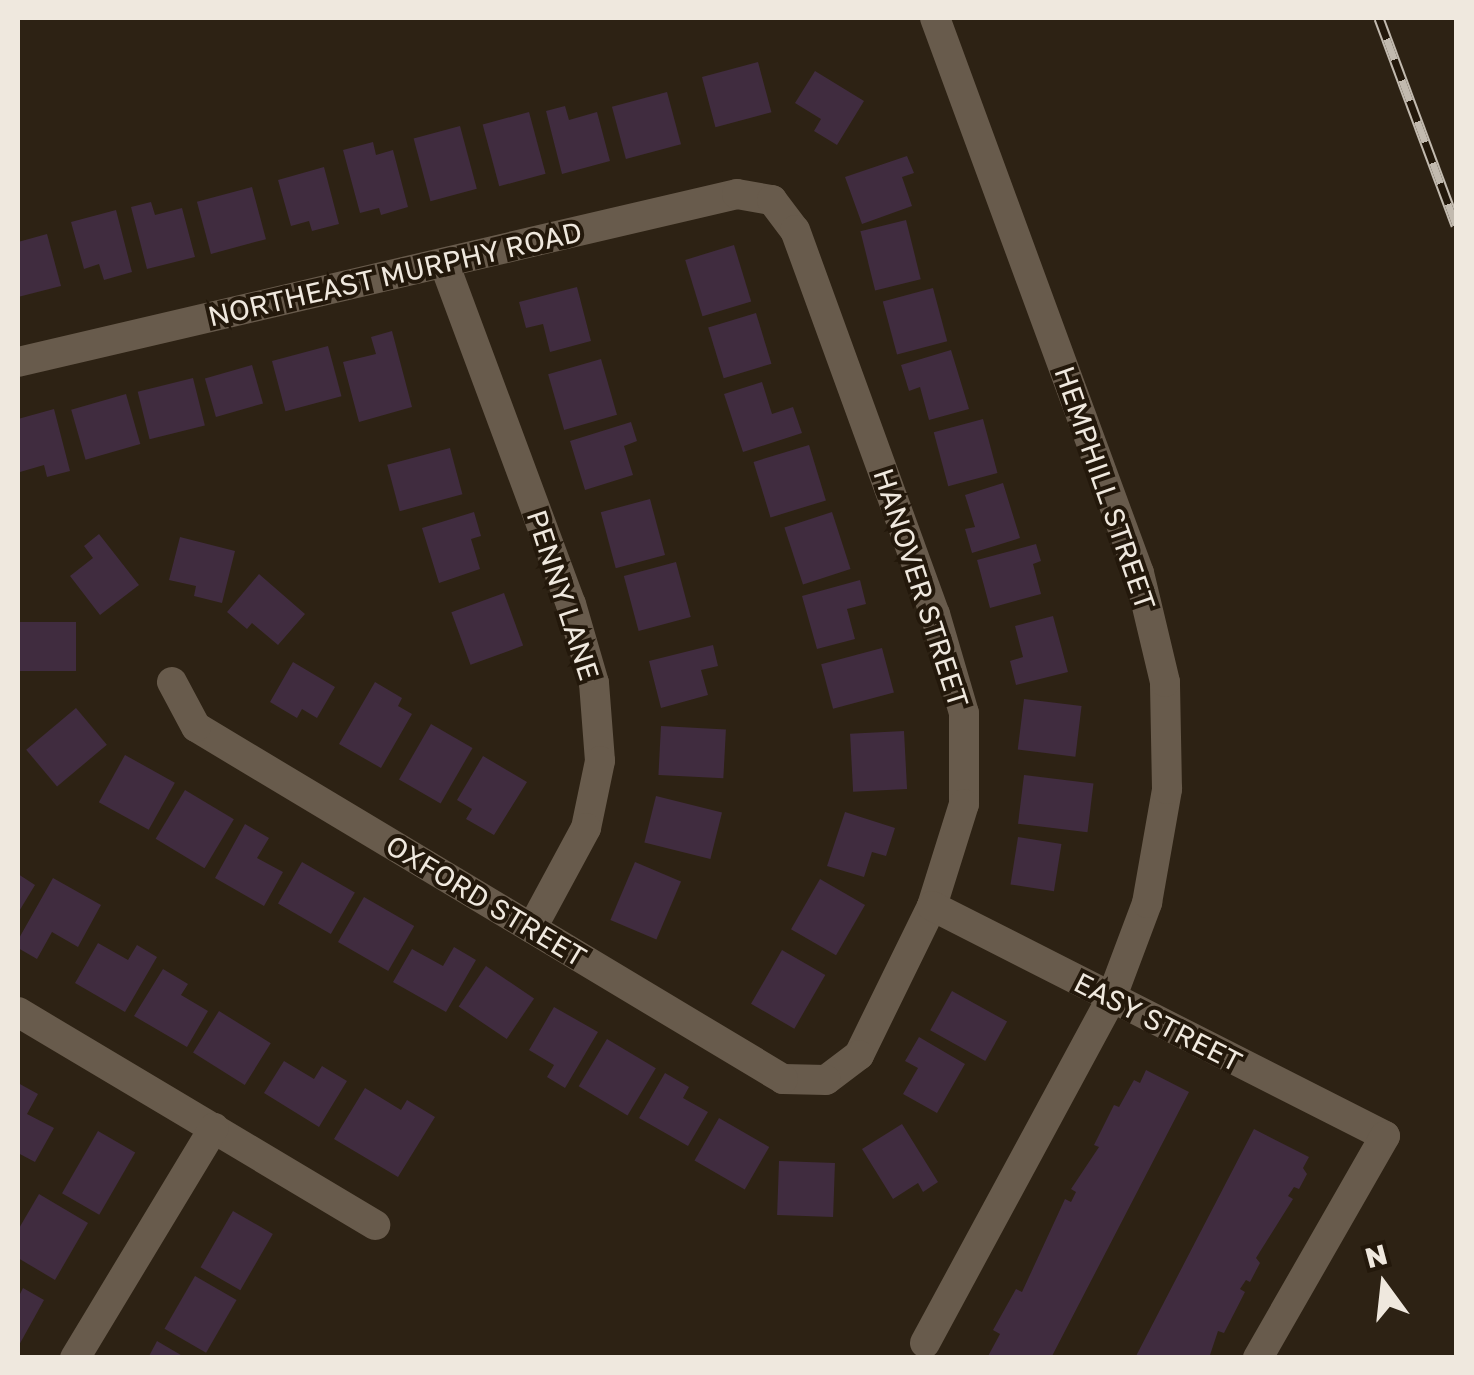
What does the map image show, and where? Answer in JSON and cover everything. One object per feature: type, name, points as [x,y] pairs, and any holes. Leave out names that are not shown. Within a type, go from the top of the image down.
[{"type":"street","name":"HEMPHILL STREET","points":[[925,1344],[1111,999],[1148,903],[1167,788],[1165,682],[1139,573],[935,18]]},
{"type":"street","name":"NORTHEAST MURPHY ROAD","points":[[18,362],[738,194],[772,200]]},
{"type":"street","name":"HANOVER STREET","points":[[772,200],[794,230],[935,614],[964,712],[964,804],[932,906],[859,1054],[826,1080]]},
{"type":"street","name":"PENNY LANE","points":[[444,262],[572,604],[594,684],[600,761],[586,828],[532,928]]},
{"type":"street","name":"OXFORD STREET","points":[[172,682],[196,727],[783,1079],[826,1080]]},
{"type":"street","name":"EASY STREET","points":[[932,906],[1385,1136],[1258,1358]]},
{"type":"street","points":[[18,1012],[374,1225]]},
{"type":"street","points":[[75,1358],[214,1128]]},
{"type":"building","points":[[758,62],[771,112],[715,127],[702,77]]},
{"type":"building","points":[[815,71],[864,101],[837,145],[814,131],[821,119],[795,103]]},
{"type":"building","points":[[667,92],[681,144],[626,159],[612,107]]},
{"type":"building","points":[[565,106],[569,120],[597,112],[610,161],[562,174],[546,111]]},
{"type":"building","points":[[529,112],[546,174],[499,186],[483,124]]},
{"type":"building","points":[[460,126],[477,189],[430,201],[414,138]]},
{"type":"building","points":[[373,142],[376,155],[393,150],[408,207],[381,215],[379,208],[360,213],[343,150]]},
{"type":"building","points":[[907,156],[914,173],[902,177],[912,206],[862,224],[845,177]]},
{"type":"building","points":[[324,167],[339,224],[312,231],[309,221],[291,226],[278,180]]},
{"type":"building","points":[[252,187],[266,239],[211,254],[197,202]]},
{"type":"building","points":[[151,202],[155,215],[182,208],[195,257],[147,269],[131,207]]},
{"type":"building","points":[[116,210],[132,272],[104,280],[99,264],[84,269],[71,222]]},
{"type":"building","points":[[906,220],[921,279],[875,291],[860,231]]},
{"type":"building","points":[[47,234],[61,286],[18,297],[18,242]]},
{"type":"building","points":[[734,245],[751,301],[702,316],[685,260]]},
{"type":"building","points":[[577,287],[591,341],[550,352],[543,324],[526,328],[519,302]]},
{"type":"building","points":[[933,288],[947,341],[897,355],[883,301]]},
{"type":"building","points":[[756,313],[771,364],[724,378],[708,328]]},
{"type":"building","points":[[392,331],[412,407],[359,422],[343,362],[376,354],[371,337]]},
{"type":"building","points":[[328,346],[341,396],[285,411],[272,361]]},
{"type":"building","points":[[951,350],[969,409],[929,420],[920,387],[909,391],[901,365]]},
{"type":"building","points":[[601,359],[617,415],[564,430],[548,374]]},
{"type":"building","points":[[252,365],[263,403],[216,417],[205,379]]},
{"type":"building","points":[[193,378],[205,426],[150,439],[138,392]]},
{"type":"building","points":[[762,382],[772,414],[793,407],[802,433],[743,452],[724,394]]},
{"type":"building","points":[[126,394],[140,444],[86,460],[71,410]]},
{"type":"building","points":[[54,409],[70,471],[47,477],[44,465],[20,472],[18,419]]},
{"type":"building","points":[[983,419],[997,473],[948,486],[934,432]]},
{"type":"building","points":[[631,422],[637,441],[624,446],[633,475],[585,490],[570,441]]},
{"type":"building","points":[[809,445],[826,500],[770,517],[754,462]]},
{"type":"building","points":[[450,448],[462,494],[400,511],[387,465]]},
{"type":"building","points":[[1003,483],[1020,538],[972,553],[965,529],[975,527],[965,495]]},
{"type":"building","points":[[650,499],[665,555],[616,568],[601,512]]},
{"type":"building","points":[[474,512],[481,536],[471,539],[480,569],[439,583],[422,528]]},
{"type":"building","points":[[832,512],[851,569],[803,585],[784,527]]},
{"type":"building","points":[[99,534],[139,585],[100,615],[70,576],[93,558],[84,546]]},
{"type":"building","points":[[180,537],[235,551],[222,603],[194,596],[196,586],[169,580]]},
{"type":"building","points":[[1036,544],[1041,561],[1033,564],[1041,594],[990,608],[977,560]]},
{"type":"building","points":[[676,562],[691,617],[639,631],[624,576]]},
{"type":"building","points":[[259,574],[305,614],[278,645],[252,623],[247,629],[227,612]]},
{"type":"building","points":[[860,580],[866,604],[847,609],[855,639],[817,649],[802,596]]},
{"type":"building","points":[[504,593],[523,646],[471,665],[451,612]]},
{"type":"building","points":[[1053,616],[1068,672],[1016,685],[1010,661],[1023,657],[1015,626]]},
{"type":"building","points":[[18,622],[76,622],[76,671],[18,671]]},
{"type":"building","points":[[713,645],[718,666],[701,670],[708,695],[661,708],[649,661]]},
{"type":"building","points":[[882,648],[894,692],[833,709],[821,664]]},
{"type":"building","points":[[293,662],[335,687],[317,718],[302,709],[297,718],[270,702]]},
{"type":"building","points":[[375,682],[402,698],[398,706],[412,714],[381,768],[339,744]]},
{"type":"building","points":[[1024,699],[1082,706],[1075,757],[1018,750]]},
{"type":"building","points":[[76,708],[107,745],[57,787],[26,750]]},
{"type":"building","points":[[431,724],[473,748],[441,803],[399,779]]},
{"type":"building","points":[[661,726],[726,729],[723,778],[658,775]]},
{"type":"building","points":[[904,731],[907,789],[853,792],[850,734]]},
{"type":"building","points":[[125,755],[175,783],[149,830],[99,802]]},
{"type":"building","points":[[483,756],[527,782],[494,835],[466,819],[472,809],[457,800]]},
{"type":"building","points":[[1024,775],[1093,784],[1088,832],[1018,824]]},
{"type":"building","points":[[185,790],[234,819],[205,868],[156,839]]},
{"type":"building","points":[[656,796],[722,812],[710,859],[644,843]]},
{"type":"building","points":[[845,812],[895,828],[886,856],[872,852],[864,877],[827,866]]},
{"type":"building","points":[[245,824],[269,838],[257,858],[283,872],[264,906],[215,878]]},
{"type":"building","points":[[1018,837],[1061,844],[1054,891],[1010,884]]},
{"type":"building","points":[[302,862],[355,892],[331,934],[278,904]]},
{"type":"building","points":[[635,862],[681,882],[656,940],[610,920]]},
{"type":"building","points":[[18,874],[35,885],[18,913]]},
{"type":"building","points":[[53,878],[101,905],[78,947],[52,932],[37,959],[18,948],[18,940]]},
{"type":"building","points":[[820,879],[865,905],[836,955],[791,929]]},
{"type":"building","points":[[364,897],[414,926],[388,971],[338,942]]},
{"type":"building","points":[[98,943],[128,960],[137,945],[157,957],[125,1012],[75,983]]},
{"type":"building","points":[[454,947],[476,960],[446,1012],[393,982],[412,949],[443,966]]},
{"type":"building","points":[[782,950],[825,975],[794,1029],[751,1004]]},
{"type":"building","points":[[486,966],[534,998],[507,1039],[459,1007]]},
{"type":"building","points":[[163,969],[188,984],[181,995],[208,1011],[187,1047],[134,1016]]},
{"type":"building","points":[[952,991],[1007,1022],[985,1061],[930,1030]]},
{"type":"building","points":[[554,1007],[598,1032],[565,1088],[547,1077],[554,1065],[529,1050]]},
{"type":"building","points":[[219,1011],[271,1043],[245,1085],[193,1053]]},
{"type":"building","points":[[919,1037],[965,1064],[937,1113],[903,1094],[918,1068],[905,1061]]},
{"type":"building","points":[[607,1039],[656,1068],[628,1116],[579,1086]]},
{"type":"building","points":[[284,1061],[314,1079],[322,1066],[347,1081],[319,1127],[264,1093]]},
{"type":"building","points":[[1146,1070],[1189,1092],[1051,1358],[987,1358],[1000,1334],[993,1330],[1016,1289],[1022,1292],[1065,1199],[1071,1202],[1076,1192],[1071,1189],[1099,1147],[1094,1145],[1114,1105],[1119,1107],[1134,1080],[1140,1083]]},
{"type":"building","points":[[665,1073],[689,1087],[683,1098],[708,1112],[688,1146],[639,1118]]},
{"type":"building","points":[[18,1083],[38,1094],[27,1114],[54,1128],[35,1162],[18,1153]]},
{"type":"building","points":[[365,1088],[401,1110],[407,1100],[435,1117],[398,1177],[334,1139]]},
{"type":"building","points":[[719,1118],[769,1147],[745,1189],[694,1160]]},
{"type":"building","points":[[902,1124],[938,1182],[923,1192],[918,1183],[893,1199],[862,1149]]},
{"type":"building","points":[[1254,1129],[1309,1157],[1303,1168],[1307,1174],[1299,1189],[1294,1187],[1288,1196],[1293,1199],[1256,1258],[1260,1263],[1250,1282],[1246,1280],[1240,1289],[1245,1292],[1224,1333],[1218,1331],[1209,1358],[1135,1358]]},
{"type":"building","points":[[98,1131],[135,1152],[99,1215],[62,1193]]},
{"type":"building","points":[[779,1161],[835,1163],[833,1217],[777,1215]]},
{"type":"building","points":[[39,1194],[88,1223],[55,1280],[18,1258],[18,1230]]},
{"type":"building","points":[[233,1211],[273,1234],[240,1290],[200,1267]]},
{"type":"building","points":[[195,1276],[237,1300],[206,1353],[165,1329]]},
{"type":"building","points":[[23,1288],[44,1300],[18,1347],[18,1298]]},
{"type":"building","points":[[157,1341],[186,1358],[148,1358]]},
{"type":"railway","points":[[1379,18],[1456,225]]}]
